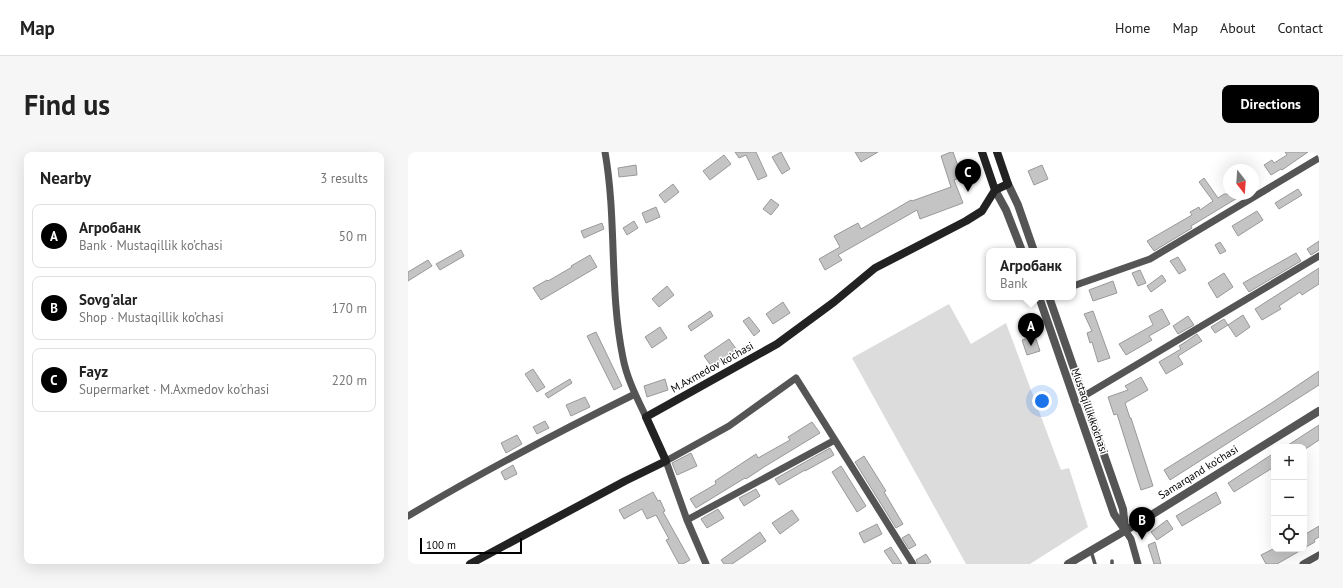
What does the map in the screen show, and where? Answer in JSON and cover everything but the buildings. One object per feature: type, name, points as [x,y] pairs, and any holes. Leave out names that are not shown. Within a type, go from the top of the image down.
[{"type":"main road","points":[[982,152],[995,190],[1008,184],[997,152]]},
{"type":"main road","name":"M.Axmedov ko'chasi","points":[[646,417],[777,344],[834,302],[875,268],[966,221],[982,210],[995,190]]},
{"type":"main road","points":[[470,564],[665,458],[646,417]]},
{"type":"street","points":[[605,152],[610,179],[618,328],[623,358],[629,379],[646,417]]},
{"type":"street","points":[[1076,285],[1150,259],[1319,158]]},
{"type":"street","points":[[1008,184],[1018,205],[1033,248]]},
{"type":"street","points":[[995,190],[1006,210],[1021,248]]},
{"type":"street","points":[[1084,396],[1319,256]]},
{"type":"street","name":"Mustaqillik ko’chasi","points":[[1039,300],[1114,514],[1131,539],[1138,564]]},
{"type":"street","name":"Mustaqillik ko’chasi","points":[[1050,300],[1123,508],[1125,530]]},
{"type":"street","points":[[706,564],[687,520],[665,458],[729,426],[796,378],[913,564]]},
{"type":"street","points":[[408,516],[469,480],[562,430],[635,394]]},
{"type":"street","name":"Samarqand ko'chasi","points":[[1068,564],[1319,411]]},
{"type":"street","points":[[687,520],[835,440]]},
{"type":"street","points":[[1303,564],[1319,556]]},
{"type":"lane","points":[[1091,550],[1096,564]]},
{"type":"shaded area","points":[[949,304],[971,344],[1006,323],[1061,470],[1069,468],[1088,527],[1030,564],[966,564],[852,358]]},
{"type":"place","name":"Fayz","points":[[968,192]]},
{"type":"place","name":"Агробанк","points":[[1031,346]]},
{"type":"place","name":"Sovg'alar","points":[[1142,540]]}]
